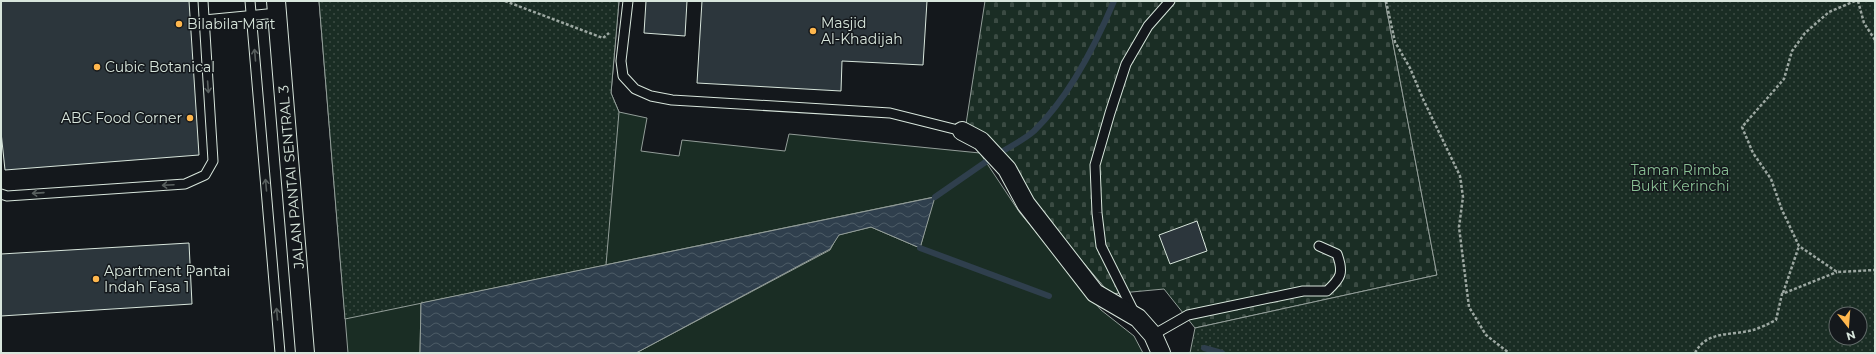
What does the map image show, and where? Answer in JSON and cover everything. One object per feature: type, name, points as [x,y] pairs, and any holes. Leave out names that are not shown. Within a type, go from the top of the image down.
[{"type":"street","name":"JALAN PANTAI SENTRAL 3","points":[[277,7],[304,353]]},
{"type":"street","points":[[962,131],[981,141],[1007,169],[1026,204],[1095,293],[1138,318],[1153,335],[1161,353]]},
{"type":"lane","points":[[1,194],[7,196],[185,184],[205,175],[213,161],[202,1]]},
{"type":"lane","points":[[250,1],[280,353]]},
{"type":"lane","points":[[628,1],[621,61],[623,76],[635,88],[651,96],[672,100],[890,113],[962,131]]},
{"type":"lane","points":[[1138,318],[1101,246],[1095,165],[1126,64],[1148,26],[1170,1]]},
{"type":"lane","points":[[204,20],[252,14],[277,7]]},
{"type":"lane","points":[[1153,335],[1188,315],[1303,291],[1327,291],[1338,281],[1342,268],[1337,254],[1319,246]]},
{"type":"path","points":[[505,1],[602,38],[611,31]]},
{"type":"path","points":[[1386,1],[1395,42],[1410,68],[1460,176],[1463,197],[1459,227],[1469,307],[1486,335],[1508,353]]},
{"type":"path","points":[[1837,272],[1799,246],[1782,210],[1771,179],[1753,152],[1742,127],[1784,79],[1792,51],[1805,32],[1829,12],[1855,1]]},
{"type":"path","points":[[1858,1],[1864,23],[1875,40]]},
{"type":"path","points":[[1695,353],[1700,343],[1721,334],[1753,330],[1776,320],[1782,294],[1799,246]]},
{"type":"path","points":[[1782,294],[1837,272],[1875,270]]},
{"type":"green space","points":[[319,1],[619,1],[611,93],[619,112],[647,118],[641,151],[679,156],[682,140],[785,151],[789,134],[980,153],[1020,213],[1101,310],[1134,336],[1143,353],[636,353],[830,250],[838,235],[871,227],[920,248],[934,197],[421,303],[420,353],[348,353]]},
{"type":"green space","points":[[319,1],[619,1],[611,93],[619,112],[606,265],[345,319]]},
{"type":"green space","points":[[985,1],[1385,1],[1437,275],[1195,328],[1164,289],[1110,294],[966,124]]},
{"type":"green space","name":"Taman Rimba Bukit Kerinchi","points":[[1385,1],[1875,1],[1875,353],[1190,353],[1195,328],[1437,275]]},
{"type":"water","points":[[935,197],[920,248],[871,227],[839,235],[830,249],[636,353],[420,353],[421,303]]},
{"type":"building","name":"Cubic Botanical","points":[[1,1],[189,1],[199,155],[5,170],[1,132]]},
{"type":"building","points":[[646,1],[687,1],[685,36],[644,33]]},
{"type":"building","name":"Masjid Al-Khadijah","points":[[702,1],[927,1],[923,65],[842,61],[841,91],[697,83]]},
{"type":"building","points":[[1197,221],[1207,251],[1170,264],[1159,235]]},
{"type":"building","name":"Apartment Pantai Indah Fasa 1","points":[[189,243],[192,304],[1,316],[1,254]]},
{"type":"waterway","points":[[1003,151],[1034,131],[1059,103],[1090,53],[1114,1]]},
{"type":"waterway","points":[[935,197],[987,161]]},
{"type":"waterway","points":[[920,248],[1049,296]]},
{"type":"waterway","points":[[1204,348],[1222,353]]},
{"type":"place","name":"Bilabila Mart","points":[[179,24]]},
{"type":"place","name":"Masjid Al-Khadijah","points":[[813,31]]},
{"type":"place","name":"Cubic Botanical","points":[[97,67]]},
{"type":"place","name":"ABC Food Corner","points":[[190,118]]},
{"type":"place","name":"Apartment Pantai Indah Fasa 1","points":[[96,279]]}]
